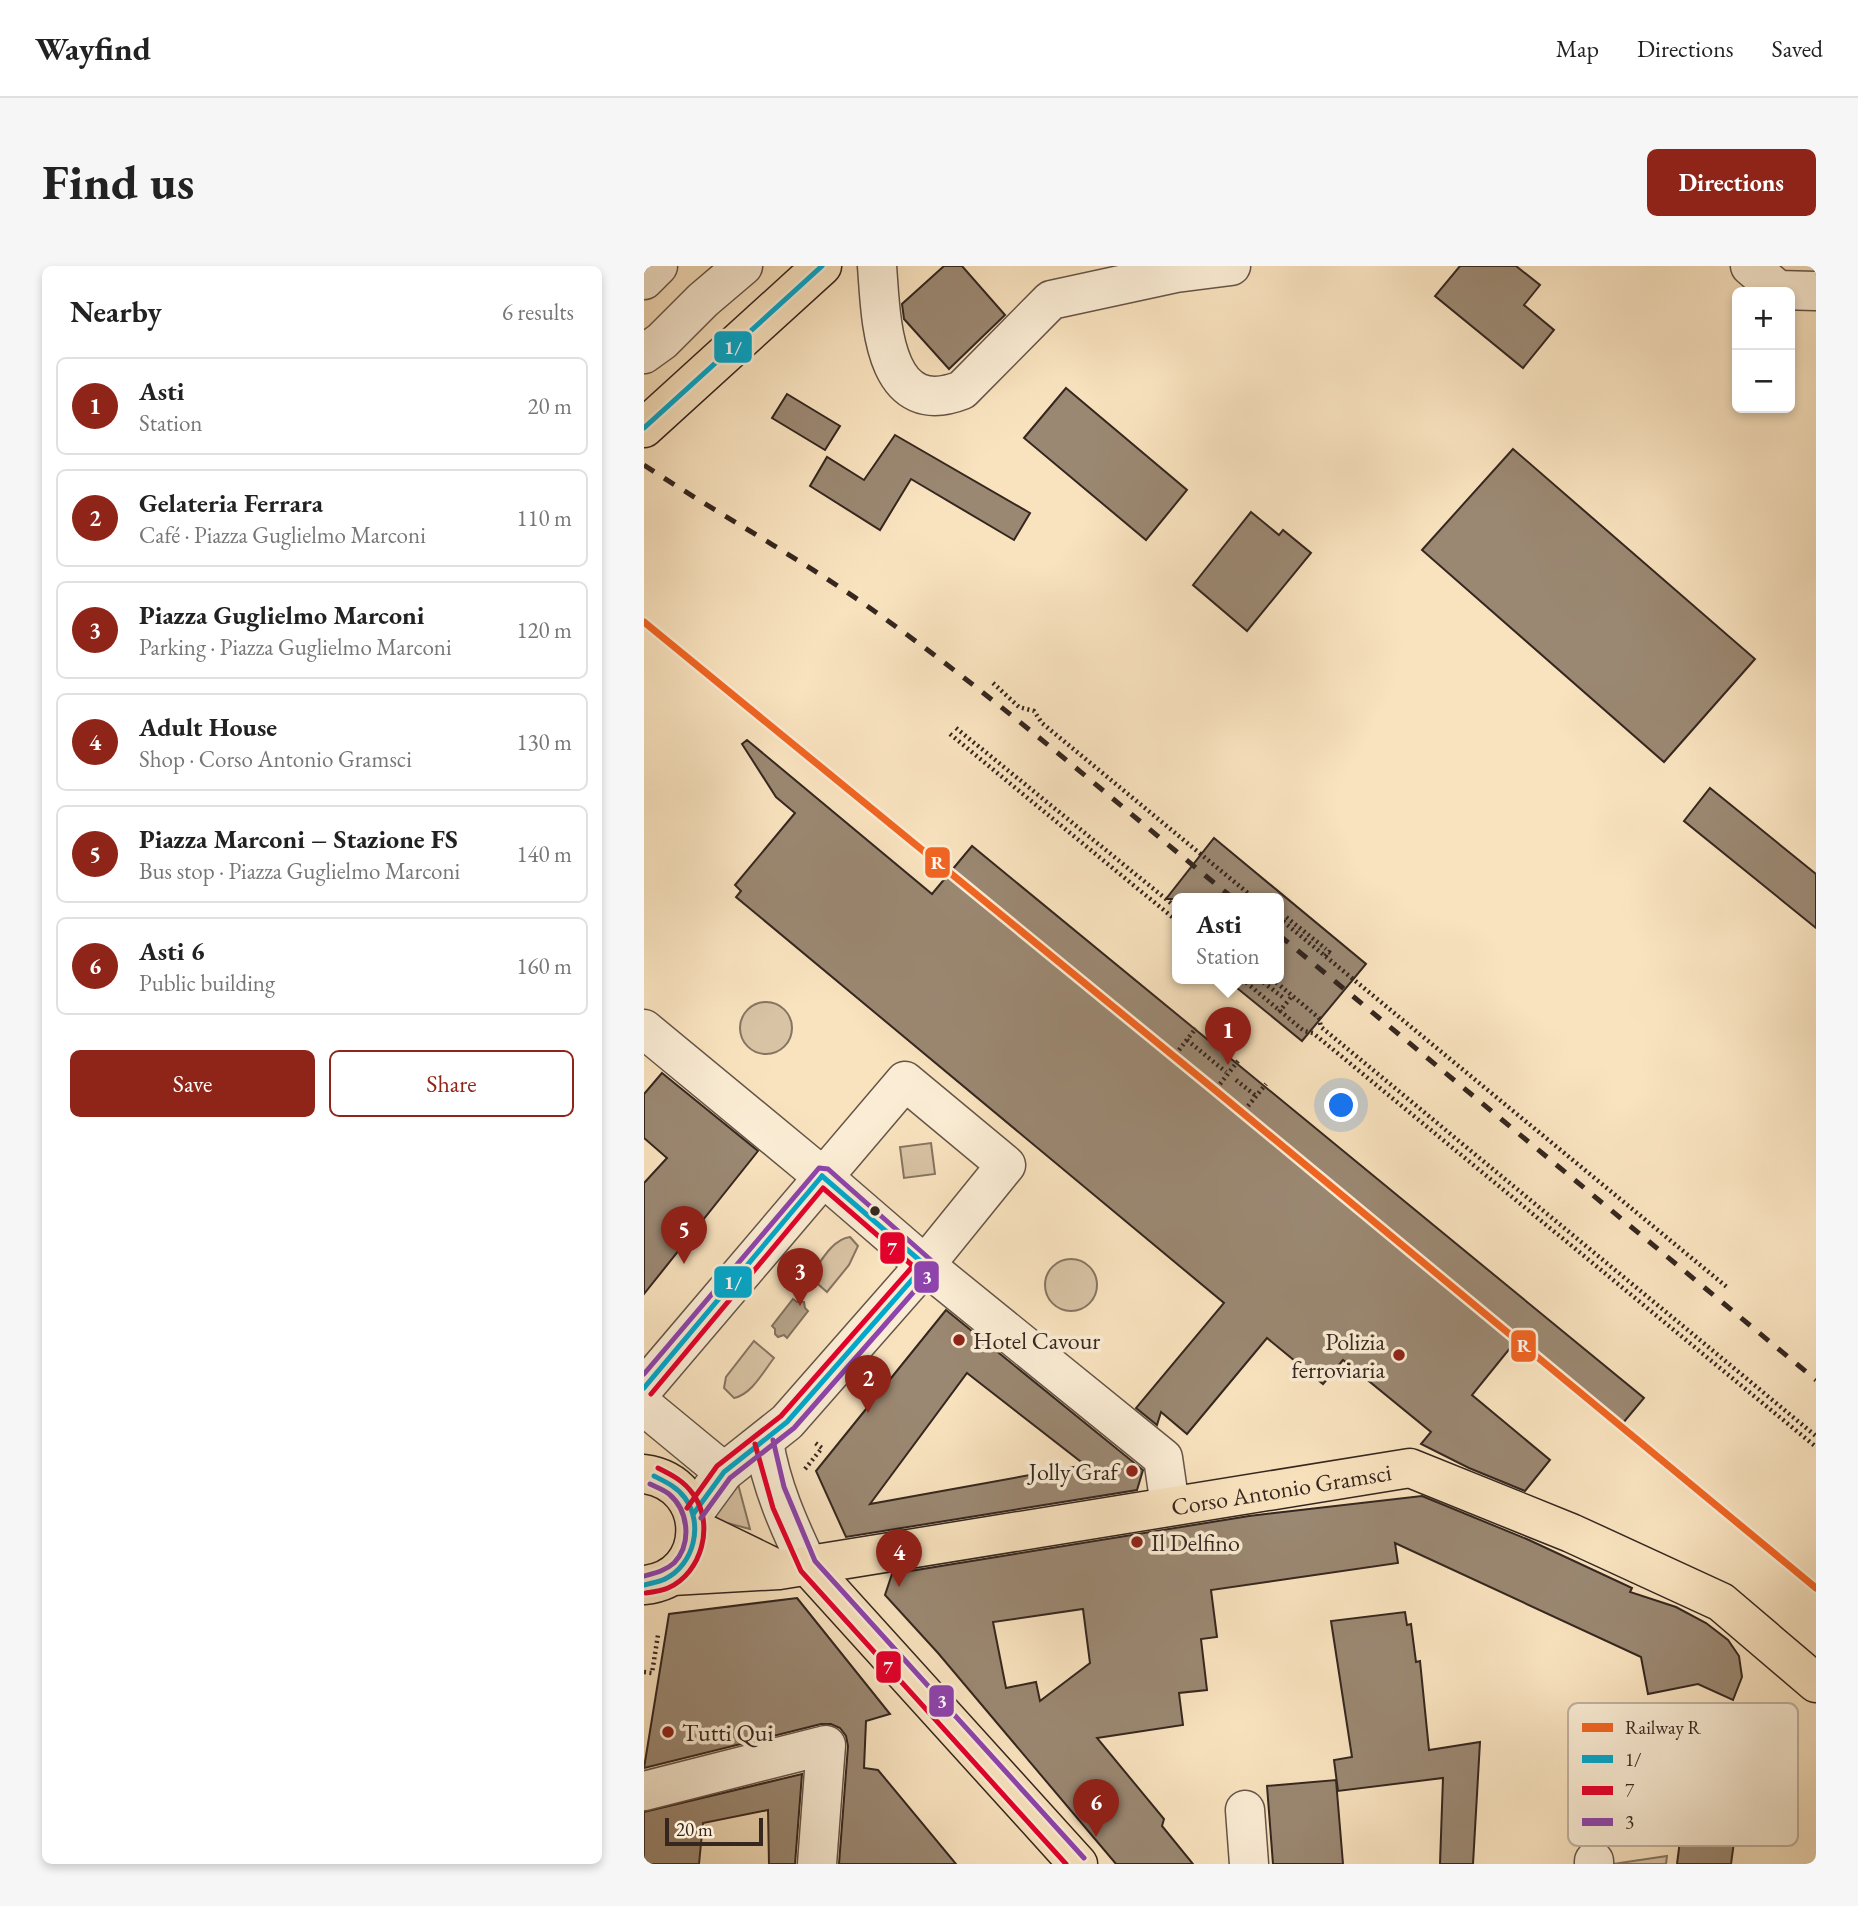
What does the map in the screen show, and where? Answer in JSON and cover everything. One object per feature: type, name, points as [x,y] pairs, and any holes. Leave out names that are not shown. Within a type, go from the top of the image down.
[{"type":"main road","points":[[652,420],[822,266]]},
{"type":"main road","name":"Corso Antonio Gramsci","points":[[652,1586],[794,1568],[1410,1468],[1571,1534],[1721,1602],[1816,1683]]},
{"type":"main road","points":[[644,1474],[657,1476],[673,1484],[686,1497],[695,1521],[685,1564],[652,1586]]},
{"type":"main road","points":[[695,1521],[794,1568],[1078,1864]]},
{"type":"street","points":[[644,279],[658,266]]},
{"type":"street","points":[[644,354],[662,341],[703,300],[743,266]]},
{"type":"street","points":[[877,266],[882,334],[888,358],[899,376],[914,390],[935,398],[962,390],[1051,300],[1176,273],[1231,266]]},
{"type":"street","points":[[1750,266],[1778,290],[1816,291]]},
{"type":"street","points":[[644,1029],[925,1265],[1163,1458],[1170,1506]]},
{"type":"street","points":[[644,1388],[905,1081],[1006,1165],[925,1265],[787,1422],[724,1472],[695,1521]]},
{"type":"street","points":[[644,1406],[724,1472]]},
{"type":"street","points":[[764,1442],[767,1464],[783,1511],[794,1568]]},
{"type":"street","points":[[644,1791],[826,1745],[817,1864]]},
{"type":"street","points":[[1245,1810],[1249,1864]]},
{"type":"path","points":[[993,683],[1019,707],[1034,711],[1041,723],[1248,893]]},
{"type":"path","points":[[956,728],[1172,904]]},
{"type":"path","points":[[950,734],[1172,917]]},
{"type":"path","points":[[1284,918],[1728,1288]]},
{"type":"path","points":[[1325,953],[1333,955]]},
{"type":"path","points":[[1248,984],[1279,1012],[1304,1031],[1312,1033],[1816,1447]]},
{"type":"path","points":[[1265,984],[1288,1002]]},
{"type":"path","points":[[1278,984],[1319,1018],[1321,1027],[1816,1436]]},
{"type":"path","points":[[1279,1012],[1292,996]]},
{"type":"path","points":[[1179,1050],[1196,1028]]},
{"type":"path","points":[[1186,1040],[1256,1096]]},
{"type":"path","points":[[1220,1084],[1238,1061]]},
{"type":"path","points":[[1248,1106],[1266,1084]]},
{"type":"path","points":[[803,1472],[822,1448]]},
{"type":"path","points":[[644,1672],[652,1673],[658,1635]]},
{"type":"shaded area","points":[[766,1002],[776,1004],[784,1010],[790,1018],[790,1038],[784,1046],[776,1052],[766,1054],[756,1052],[748,1046],[742,1038],[740,1028],[742,1018],[748,1010],[756,1004]]},
{"type":"shaded area","points":[[931,1143],[935,1174],[904,1178],[900,1147]]},
{"type":"shaded area","points":[[850,1237],[858,1246],[849,1265],[827,1292],[810,1277],[832,1247]]},
{"type":"shaded area","points":[[1071,1259],[1081,1261],[1089,1267],[1095,1275],[1095,1295],[1089,1303],[1081,1309],[1071,1311],[1061,1309],[1053,1303],[1047,1295],[1045,1285],[1047,1275],[1053,1267],[1061,1261]]},
{"type":"shaded area","points":[[793,1299],[804,1302],[808,1311],[787,1338],[784,1335],[778,1337],[772,1326]]},
{"type":"shaded area","points":[[754,1341],[774,1358],[752,1387],[734,1398],[724,1388],[726,1377]]},
{"type":"shaded area","points":[[738,1484],[750,1529],[712,1519]]},
{"type":"shaded area","points":[[1667,1856],[1666,1864],[1613,1864]]},
{"type":"building","points":[[944,266],[962,266],[1005,315],[949,369],[904,319],[902,304]]},
{"type":"building","points":[[1460,266],[1516,266],[1540,285],[1524,305],[1554,330],[1523,368],[1435,296]]},
{"type":"building","points":[[1066,388],[1187,490],[1146,540],[1024,438]]},
{"type":"building","points":[[787,394],[840,426],[825,450],[772,418]]},
{"type":"building","points":[[895,435],[1030,513],[1014,540],[911,479],[880,530],[810,486],[827,457],[864,480]]},
{"type":"building","points":[[1513,449],[1755,659],[1664,762],[1422,550]]},
{"type":"building","points":[[1251,512],[1279,535],[1283,530],[1311,553],[1247,631],[1193,585]]},
{"type":"building","points":[[747,740],[932,894],[972,846],[1644,1398],[1623,1423],[1519,1337],[1472,1395],[1550,1460],[1525,1491],[1469,1468],[1421,1444],[1431,1432],[1343,1360],[1323,1384],[1267,1338],[1187,1434],[1161,1412],[1157,1425],[1136,1408],[1224,1303],[736,897],[741,891],[735,885],[795,813],[776,797],[742,744]]},
{"type":"building","points":[[1710,788],[1816,874],[1816,928],[1684,821]]},
{"type":"building","points":[[1214,838],[1280,893],[1172,893],[1172,899],[1166,899]]},
{"type":"building","points":[[1284,896],[1366,964],[1302,1041],[1232,984],[1284,984]]},
{"type":"building","points":[[662,1073],[758,1151],[644,1294],[644,1183],[667,1158],[644,1138],[644,1094]]},
{"type":"building","points":[[946,1310],[1143,1470],[1137,1490],[846,1537],[816,1471]],"holes":[[[967,1373],[1085,1465],[870,1504]]]},
{"type":"building","points":[[1422,1496],[1529,1540],[1632,1588],[1630,1592],[1676,1607],[1706,1623],[1728,1640],[1739,1656],[1742,1677],[1733,1700],[1698,1684],[1648,1694],[1641,1657],[1395,1543],[1398,1563],[1211,1590],[1217,1637],[1201,1639],[1207,1690],[1179,1693],[1183,1725],[1097,1738],[1164,1819],[1162,1826],[1193,1864],[1116,1864],[938,1653],[885,1595],[892,1574],[1249,1516]],"holes":[[[1083,1609],[1090,1663],[1040,1701],[1036,1682],[1006,1688],[993,1622]]]},
{"type":"building","points":[[797,1598],[890,1714],[866,1721],[864,1768],[878,1770],[956,1864],[839,1864],[848,1746],[846,1736],[840,1728],[831,1724],[821,1724],[644,1768],[669,1614]]},
{"type":"building","points":[[1405,1612],[1407,1625],[1411,1624],[1416,1662],[1420,1661],[1429,1750],[1480,1742],[1473,1864],[1440,1864],[1443,1778],[1338,1791],[1334,1760],[1352,1757],[1331,1621]]},
{"type":"building","points":[[802,1774],[795,1864],[769,1864],[768,1810],[703,1823],[699,1864],[644,1864],[644,1812]]},
{"type":"building","points":[[1336,1780],[1343,1864],[1273,1864],[1267,1786]]},
{"type":"building","points":[[1679,1846],[1733,1846],[1731,1864],[1677,1864]]},
{"type":"railway","points":[[644,465],[820,574],[877,613],[1013,717],[1227,893]]},
{"type":"railway","points":[[1284,939],[1816,1380]]},
{"type":"rail line","name":"R","points":[[644,622],[1816,1588]]},
{"type":"transit line","name":"1/","points":[[644,428],[822,266]]},
{"type":"transit line","name":"3","points":[[644,1374],[819,1168],[828,1169],[933,1262],[932,1271],[794,1428],[730,1478],[701,1518]]},
{"type":"transit line","name":"1/","points":[[644,1388],[822,1176]]},
{"type":"transit line","name":"1/","points":[[694,1513],[724,1472],[787,1422],[925,1265],[822,1176]]},
{"type":"transit line","name":"7","points":[[651,1394],[823,1188],[913,1266],[781,1416],[717,1466],[687,1508]]},
{"type":"transit line","name":"3","points":[[773,1440],[784,1487],[815,1561],[1084,1858]]},
{"type":"transit line","name":"7","points":[[755,1444],[773,1508],[801,1571],[1066,1864]]},
{"type":"transit line","name":"7","points":[[646,1593],[660,1591],[680,1581],[697,1560],[704,1533],[700,1506],[693,1494],[682,1482],[658,1468]]},
{"type":"transit line","name":"1/","points":[[644,1585],[658,1582],[675,1573],[689,1554],[695,1531],[691,1508],[685,1498],[675,1488],[654,1476]]},
{"type":"transit line","name":"3","points":[[644,1576],[674,1563],[684,1547],[686,1537],[684,1518],[676,1501],[650,1484]]},
{"type":"place","name":"Asti","points":[[1228,1065]]},
{"type":"place","name":"Piazza Marconi – Stazione FS","points":[[684,1264]]},
{"type":"place","name":"Piazza Guglielmo Marconi","points":[[800,1306]]},
{"type":"place","name":"Hotel Cavour","points":[[959,1340]]},
{"type":"place","name":"Polizia ferroviaria","points":[[1399,1355]]},
{"type":"place","name":"Gelateria Ferrara","points":[[868,1413]]},
{"type":"place","name":"Jolly Graf","points":[[1132,1471]]},
{"type":"place","name":"Il Delfino","points":[[1137,1542]]},
{"type":"place","name":"Adult House","points":[[899,1587]]},
{"type":"place","name":"Tutti Qui","points":[[668,1732]]},
{"type":"place","name":"Asti 6","points":[[1096,1837]]}]
